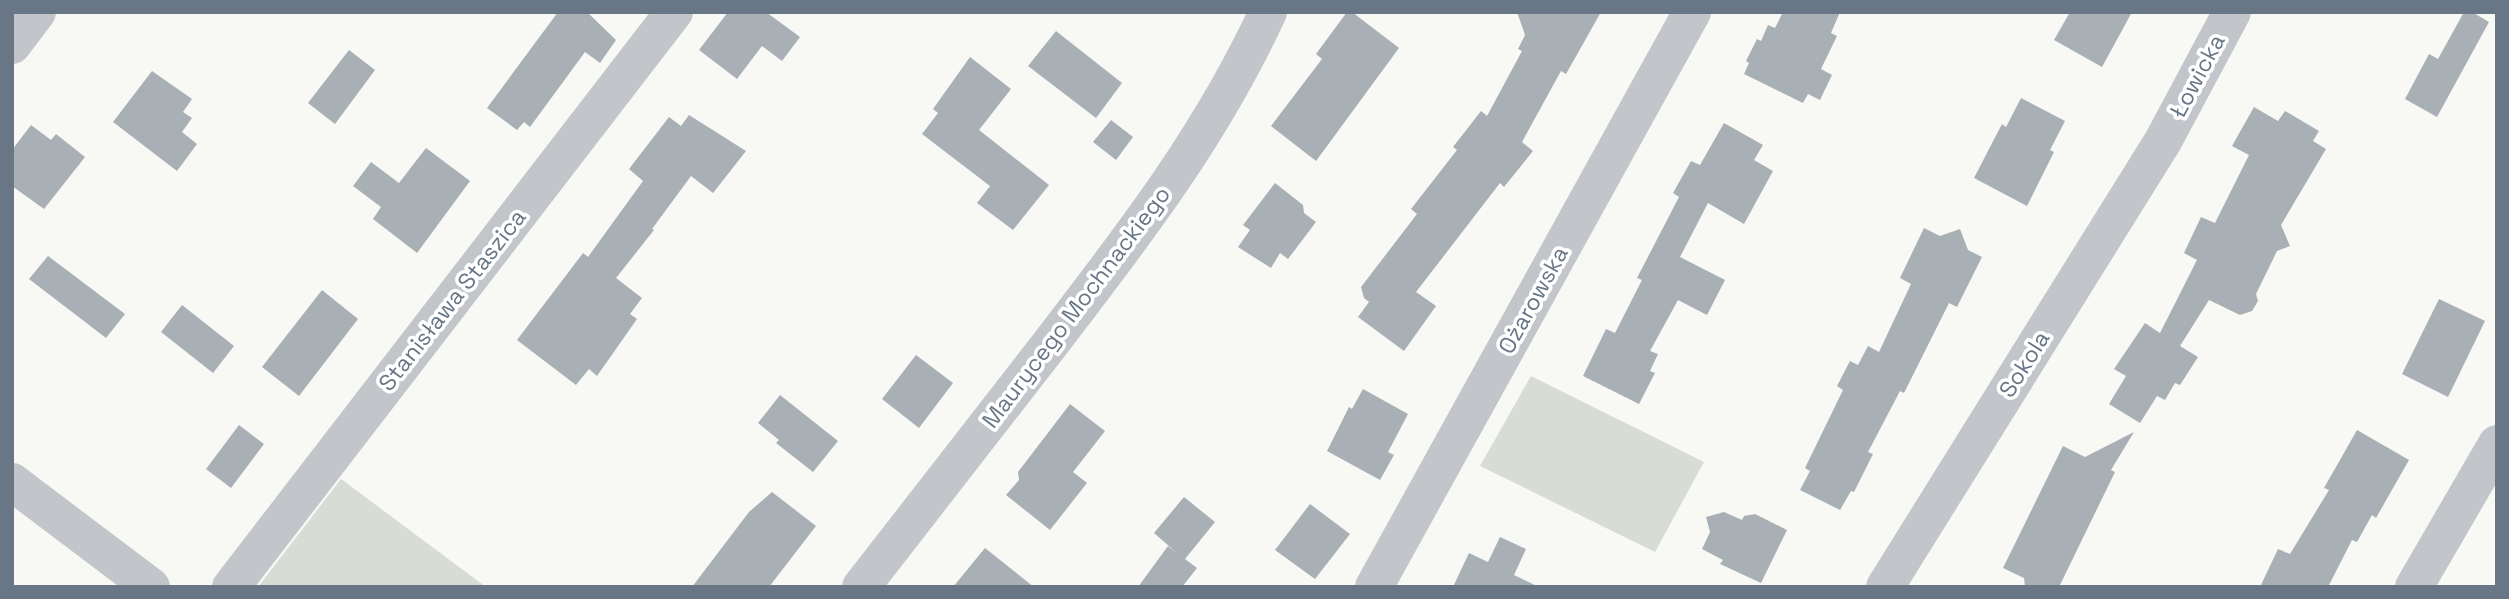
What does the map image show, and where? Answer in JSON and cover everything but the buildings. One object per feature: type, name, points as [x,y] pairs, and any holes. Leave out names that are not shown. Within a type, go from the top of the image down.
[{"type":"street","points":[[12,45],[37,12]]},
{"type":"street","name":"Stanisława Staszica","points":[[231,587],[674,12]]},
{"type":"street","name":"Maurycego Mochnackiego","points":[[861,587],[1144,222],[1209,125],[1249,53],[1268,12]]},
{"type":"street","name":"Ożarowska","points":[[1374,587],[1692,12]]},
{"type":"street","name":"Łowicka","points":[[2162,141],[2232,12]]},
{"type":"street","name":"Sokola","points":[[1885,587],[2162,141]]},
{"type":"street","points":[[2414,587],[2497,444]]},
{"type":"street","points":[[12,482],[151,587]]},
{"type":"shaded area","points":[[1531,376],[1704,462],[1655,552],[1480,466]]},
{"type":"shaded area","points":[[341,479],[486,587],[258,587]]}]
